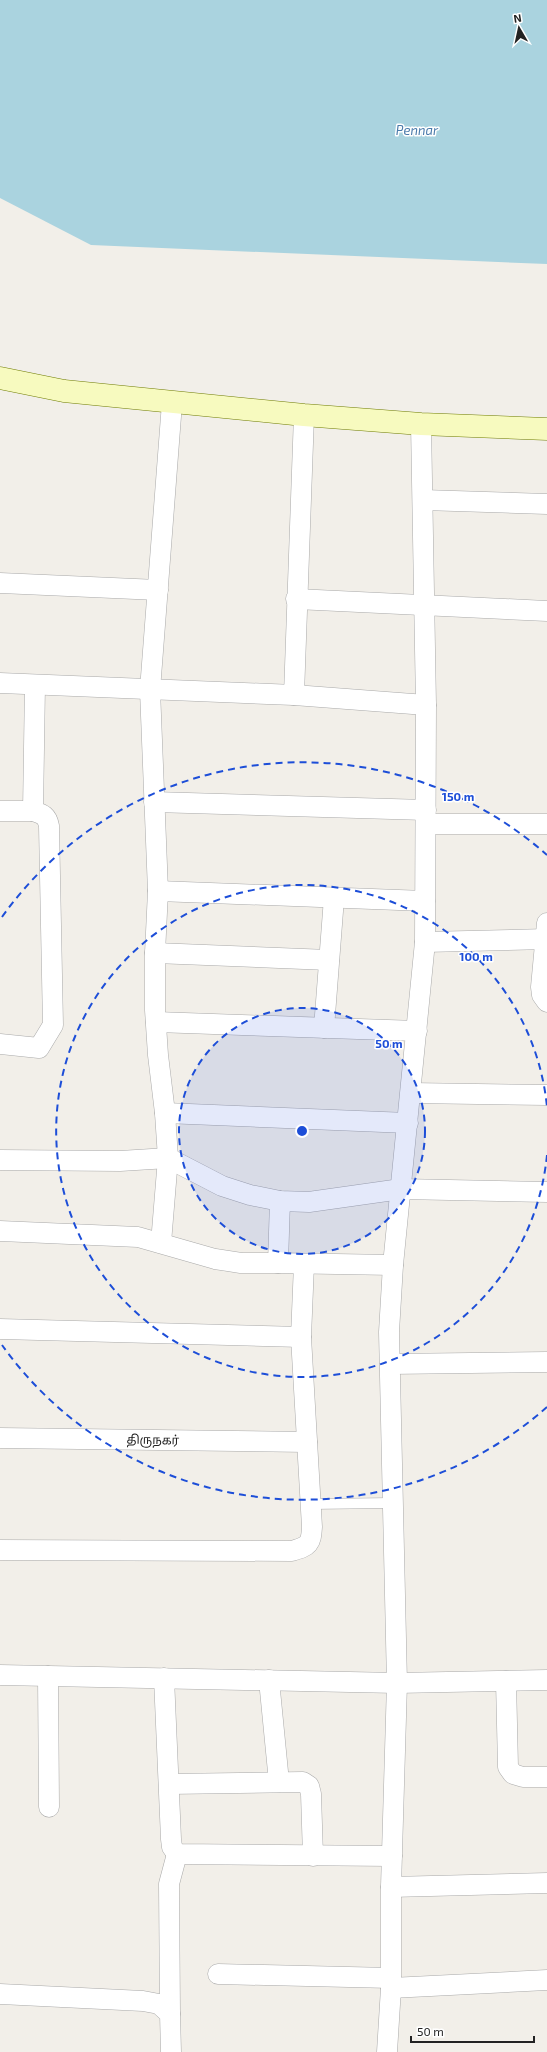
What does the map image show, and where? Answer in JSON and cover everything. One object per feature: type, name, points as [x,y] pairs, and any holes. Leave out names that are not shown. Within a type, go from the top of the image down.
[{"type":"main road","points":[[0,378],[64,391],[304,415],[421,424],[547,429]]},
{"type":"street","points":[[161,1244],[168,1158],[156,1022],[155,953],[158,890],[150,690],[172,402]]},
{"type":"street","points":[[294,695],[296,599],[304,415]]},
{"type":"street","points":[[387,2052],[391,1983],[391,1887],[397,1683],[389,1332],[393,1265],[425,942],[426,705],[421,424]]},
{"type":"street","points":[[423,500],[547,504]]},
{"type":"street","points":[[0,583],[158,590]]},
{"type":"street","points":[[296,599],[547,611]]},
{"type":"street","points":[[0,684],[294,695],[426,705]]},
{"type":"street","points":[[33,811],[35,685]]},
{"type":"street","points":[[154,802],[547,824]]},
{"type":"street","points":[[0,811],[33,811],[44,814],[48,820],[53,1025],[39,1048],[0,1044]]},
{"type":"street","points":[[158,890],[425,901]]},
{"type":"street","points":[[324,1028],[334,898]]},
{"type":"street","points":[[425,942],[547,934],[541,986],[542,995],[547,1002]]},
{"type":"street","points":[[155,953],[329,960]]},
{"type":"street","points":[[156,1022],[417,1031]]},
{"type":"street","points":[[411,1093],[547,1095]]},
{"type":"street","points":[[165,1113],[408,1123]]},
{"type":"street","points":[[0,1160],[120,1161],[168,1158],[222,1186],[250,1195],[280,1201],[309,1202],[401,1189],[547,1192]]},
{"type":"street","points":[[278,1264],[280,1201]]},
{"type":"street","points":[[0,1231],[138,1238],[215,1259],[241,1262],[278,1264],[393,1265]]},
{"type":"street","points":[[0,1550],[292,1551],[305,1548],[311,1540],[301,1337],[304,1264]]},
{"type":"street","points":[[0,1329],[301,1337]]},
{"type":"street","points":[[390,1364],[547,1362]]},
{"type":"street","name":"திருநகர்","points":[[0,1438],[307,1442]]},
{"type":"street","points":[[0,1675],[397,1683],[547,1680]]},
{"type":"street","points":[[48,1676],[49,1807]]},
{"type":"street","points":[[164,1678],[171,1839],[172,1847],[178,1854],[392,1856]]},
{"type":"street","points":[[268,1680],[279,1782]]},
{"type":"street","points":[[506,1681],[508,1767],[513,1774],[547,1776]]},
{"type":"street","points":[[168,1784],[303,1782],[309,1786],[313,1856]]},
{"type":"street","points":[[171,2052],[169,1884],[178,1854]]},
{"type":"street","points":[[391,1887],[547,1883]]},
{"type":"street","points":[[218,1974],[391,1983],[547,1980]]},
{"type":"street","points":[[0,1994],[143,2001],[159,2004],[170,2014]]},
{"type":"lane","points":[[310,1504],[392,1503]]},
{"type":"water","name":"Pennar","points":[[0,0],[547,0],[547,264],[91,245],[0,198]]}]
